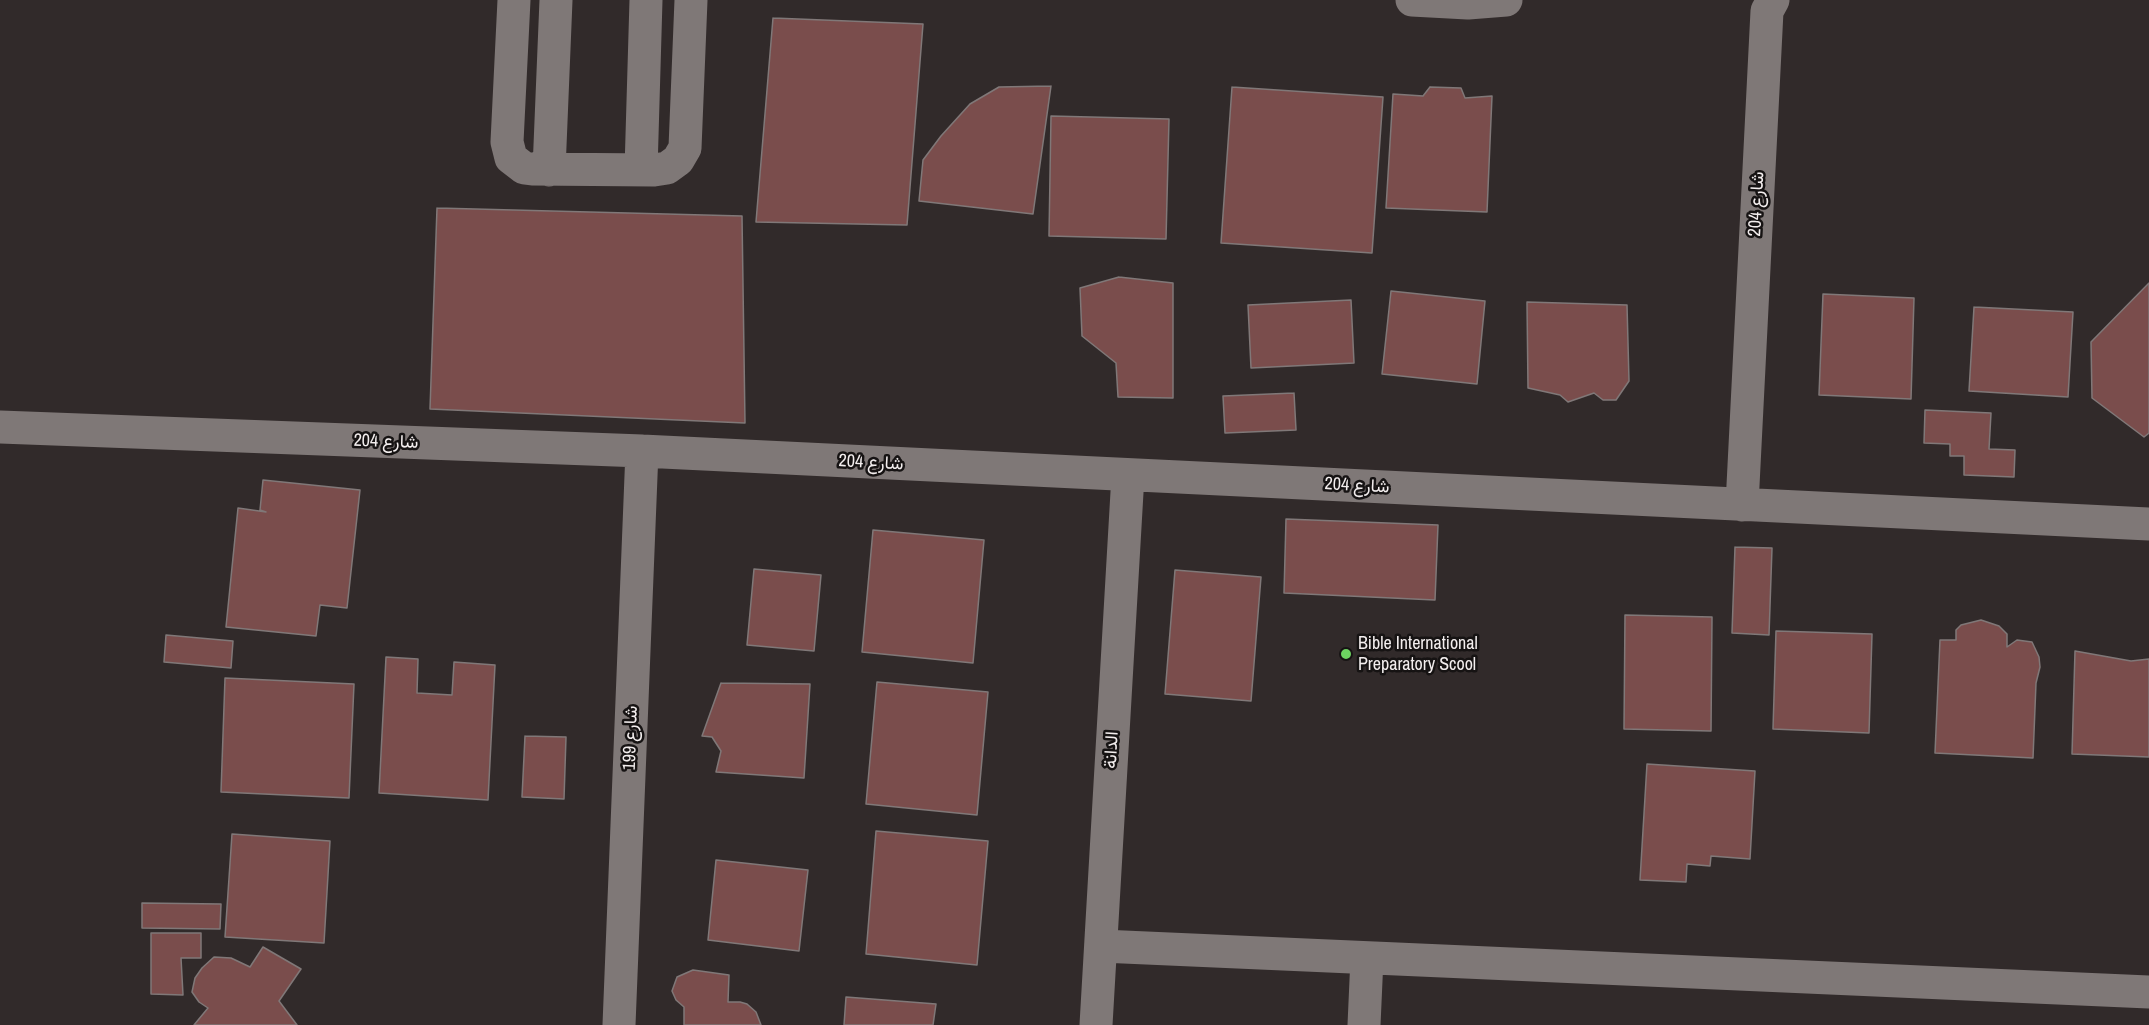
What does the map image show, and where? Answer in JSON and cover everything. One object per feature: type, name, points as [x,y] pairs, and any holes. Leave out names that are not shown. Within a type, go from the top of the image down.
[{"type":"street","points":[[514,0],[507,150],[511,158],[524,168],[549,170],[667,168],[678,160],[685,148],[691,0]]},
{"type":"street","points":[[549,170],[556,0]]},
{"type":"street","points":[[641,170],[646,0]]},
{"type":"street","points":[[1412,0],[1468,3],[1506,0]]},
{"type":"street","name":"شارع 204","points":[[1742,505],[1766,4]]},
{"type":"street","name":"شارع 204","points":[[0,428],[642,452],[2149,524]]},
{"type":"street","name":"شارع 199","points":[[620,1025],[642,452]]},
{"type":"street","name":"الدانة","points":[[1096,1025],[1128,475]]},
{"type":"street","points":[[1101,946],[2149,992]]},
{"type":"street","points":[[1364,1025],[1367,958]]},
{"type":"building","points":[[773,18],[923,24],[907,225],[756,222]]},
{"type":"building","points":[[1051,86],[1033,214],[919,201],[923,160],[970,104],[999,87]]},
{"type":"building","points":[[1232,87],[1383,97],[1372,253],[1221,243]]},
{"type":"building","points":[[1430,87],[1461,88],[1465,98],[1492,96],[1487,212],[1386,208],[1393,94],[1423,96]]},
{"type":"building","points":[[1051,116],[1169,119],[1166,239],[1049,236]]},
{"type":"building","points":[[437,208],[742,216],[745,423],[430,409]]},
{"type":"building","points":[[1119,277],[1173,283],[1173,398],[1118,397],[1116,363],[1082,336],[1080,288]]},
{"type":"building","points":[[2149,283],[2149,433],[2144,437],[2092,398],[2091,342]]},
{"type":"building","points":[[1391,291],[1485,301],[1477,384],[1382,374]]},
{"type":"building","points":[[1823,294],[1914,298],[1911,399],[1819,395]]},
{"type":"building","points":[[1351,300],[1354,363],[1251,368],[1248,305]]},
{"type":"building","points":[[1527,302],[1627,305],[1629,381],[1616,400],[1603,400],[1594,393],[1568,402],[1560,395],[1528,388]]},
{"type":"building","points":[[1974,307],[2073,312],[2068,397],[1969,391]]},
{"type":"building","points":[[1294,393],[1296,430],[1225,433],[1223,396]]},
{"type":"building","points":[[1925,410],[1991,413],[1989,449],[2015,450],[2014,477],[1964,475],[1964,456],[1950,456],[1950,444],[1924,443]]},
{"type":"building","points":[[263,480],[360,490],[347,608],[320,605],[316,636],[226,627],[238,508],[266,512],[260,510]]},
{"type":"building","points":[[1286,519],[1438,525],[1435,600],[1284,593]]},
{"type":"building","points":[[873,530],[984,540],[973,663],[862,652]]},
{"type":"building","points":[[1735,547],[1772,548],[1769,635],[1732,633]]},
{"type":"building","points":[[754,569],[821,575],[814,651],[747,645]]},
{"type":"building","points":[[1175,570],[1261,577],[1251,701],[1165,694]]},
{"type":"building","points":[[1625,615],[1712,617],[1711,731],[1624,729]]},
{"type":"building","points":[[1981,620],[1999,626],[2007,634],[2007,647],[2017,640],[2032,642],[2039,657],[2033,758],[1935,753],[1940,640],[1956,640],[1956,630],[1961,625]]},
{"type":"building","points":[[1776,631],[1872,634],[1869,733],[1773,729]]},
{"type":"building","points":[[166,635],[233,641],[231,668],[164,662]]},
{"type":"building","points":[[2075,651],[2131,661],[2149,659],[2149,757],[2072,754]]},
{"type":"building","points":[[386,657],[418,659],[417,693],[452,695],[454,662],[495,665],[488,800],[379,793]]},
{"type":"building","points":[[225,678],[354,684],[349,798],[221,792]]},
{"type":"building","points":[[877,682],[988,692],[977,815],[866,804]]},
{"type":"building","points":[[721,683],[810,684],[804,778],[716,772],[721,751],[712,737],[702,736]]},
{"type":"building","points":[[525,736],[566,737],[564,799],[522,797]]},
{"type":"building","points":[[1647,764],[1755,771],[1750,859],[1711,856],[1710,866],[1687,864],[1686,882],[1640,880]]},
{"type":"building","points":[[876,831],[988,841],[977,965],[866,954]]},
{"type":"building","points":[[232,834],[330,841],[324,943],[225,937]]},
{"type":"building","points":[[716,860],[808,870],[799,951],[708,940]]},
{"type":"building","points":[[142,903],[221,904],[220,929],[142,928]]},
{"type":"building","points":[[151,933],[201,933],[201,958],[181,958],[183,995],[151,994]]},
{"type":"building","points":[[263,947],[301,969],[279,1001],[297,1025],[194,1025],[208,1008],[199,1002],[192,992],[195,978],[202,968],[214,957],[231,958],[250,967]]},
{"type":"building","points":[[693,970],[729,975],[728,1002],[747,1004],[756,1012],[761,1025],[684,1025],[684,1007],[676,1000],[672,991],[677,977]]},
{"type":"building","points":[[846,997],[936,1004],[933,1025],[844,1025]]},
{"type":"place","name":"Bible International Preparatory Scool","points":[[1346,654]]}]
